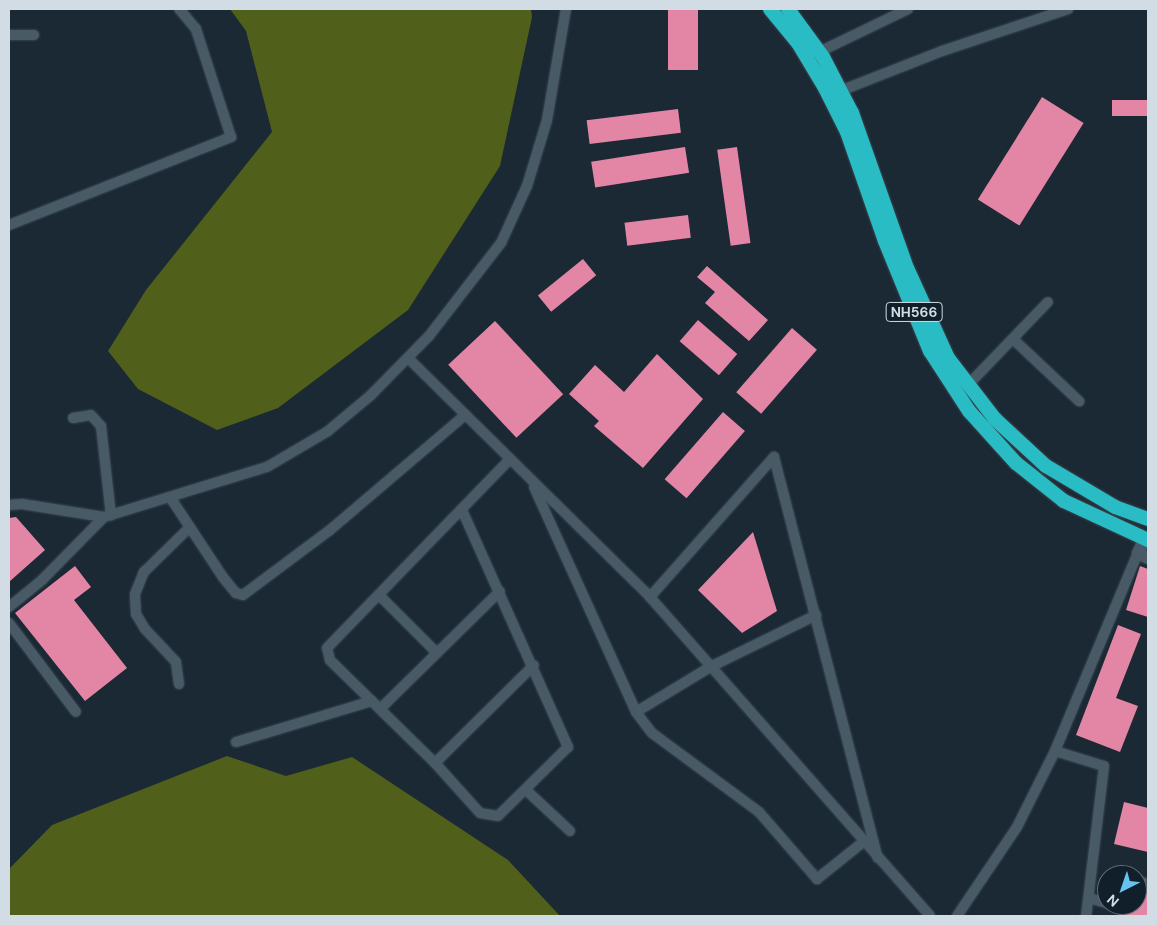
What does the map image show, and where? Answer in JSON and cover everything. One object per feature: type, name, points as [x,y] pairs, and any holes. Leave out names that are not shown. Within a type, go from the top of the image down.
[{"type":"highway","name":"NH566","points":[[770,9],[798,43],[826,88],[847,132],[885,241],[930,351],[969,411],[1016,463],[1064,501],[1147,540]]},
{"type":"highway","name":"NH566","points":[[788,9],[819,52],[840,91],[872,165],[907,268],[934,330],[968,385],[995,419],[1046,466],[1115,507],[1148,519]]},
{"type":"street","points":[[9,225],[231,138],[196,29],[180,9]]},
{"type":"street","points":[[9,505],[22,504],[107,516],[170,497],[267,467],[328,431],[371,395],[408,358],[453,307],[501,242],[523,194],[547,120],[566,9]]},
{"type":"street","points":[[819,52],[908,9]]},
{"type":"street","points":[[840,91],[942,51],[1068,9]]},
{"type":"street","points":[[9,35],[34,35]]},
{"type":"street","points":[[968,385],[1048,302]]},
{"type":"street","points":[[1013,339],[1079,401]]},
{"type":"street","points":[[408,358],[650,598],[712,666],[862,842],[930,916]]},
{"type":"street","points":[[9,607],[42,580],[107,516],[101,426],[91,415],[73,418]]},
{"type":"street","points":[[170,497],[222,576],[236,593],[243,595],[330,530],[465,415]]},
{"type":"street","points":[[650,598],[774,457],[878,860]]},
{"type":"street","points":[[462,510],[534,666],[568,747],[498,816],[480,813],[435,763],[330,660],[327,648],[509,460]]},
{"type":"street","points":[[531,481],[636,712],[652,733],[759,812],[817,879],[862,842]]},
{"type":"street","points":[[179,684],[176,662],[145,629],[136,614],[135,594],[144,572],[190,527]]},
{"type":"street","points":[[957,916],[1017,827],[1055,751],[1143,556],[1147,540]]},
{"type":"street","points":[[380,708],[500,591]]},
{"type":"street","points":[[379,595],[436,653]]},
{"type":"street","points":[[636,712],[712,666],[816,614]]},
{"type":"street","points":[[9,623],[76,712]]},
{"type":"street","points":[[435,763],[534,666]]},
{"type":"street","points":[[236,742],[372,701]]},
{"type":"street","points":[[1055,751],[1104,766],[1086,916]]},
{"type":"street","points":[[526,790],[570,832]]},
{"type":"street","points":[[1089,898],[1097,900]]},
{"type":"green space","points":[[230,9],[531,9],[532,17],[500,166],[408,310],[278,408],[217,430],[138,389],[108,351],[146,290],[272,132],[246,31]]},
{"type":"green space","points":[[227,756],[286,776],[352,757],[508,860],[560,916],[9,916],[9,869],[52,825]]},
{"type":"building","points":[[668,9],[698,9],[698,70],[668,70]]},
{"type":"building","points":[[1042,97],[1084,123],[1019,226],[978,200]]},
{"type":"building","points":[[1112,100],[1148,100],[1148,116],[1112,116]]},
{"type":"building","points":[[678,109],[681,133],[590,144],[587,120]]},
{"type":"building","points":[[685,147],[689,173],[595,188],[591,162]]},
{"type":"building","points":[[737,147],[750,243],[731,246],[717,150]]},
{"type":"building","points":[[688,215],[691,238],[627,246],[624,223]]},
{"type":"building","points":[[583,259],[596,275],[551,312],[538,296]]},
{"type":"building","points":[[707,266],[768,320],[749,341],[705,303],[715,292],[697,277]]},
{"type":"building","points":[[698,320],[737,354],[719,375],[680,341]]},
{"type":"building","points":[[495,321],[563,394],[516,438],[448,365]]},
{"type":"building","points":[[792,328],[817,350],[761,414],[736,392]]},
{"type":"building","points":[[657,354],[703,399],[643,468],[594,426],[599,421],[569,394],[595,365],[624,392]]},
{"type":"building","points":[[723,412],[745,431],[686,498],[665,479]]},
{"type":"building","points":[[16,517],[45,550],[9,582],[9,518]]},
{"type":"building","points":[[753,532],[777,611],[742,633],[698,590]]},
{"type":"building","points":[[75,566],[91,587],[74,600],[127,668],[85,701],[15,613]]},
{"type":"building","points":[[1140,566],[1148,569],[1148,617],[1126,610]]},
{"type":"building","points":[[1118,625],[1141,634],[1116,698],[1138,706],[1120,752],[1076,735]]},
{"type":"building","points":[[1124,802],[1148,808],[1148,852],[1114,844]]},
{"type":"building","points":[[1148,891],[1148,916],[1118,916],[1147,915]]}]
